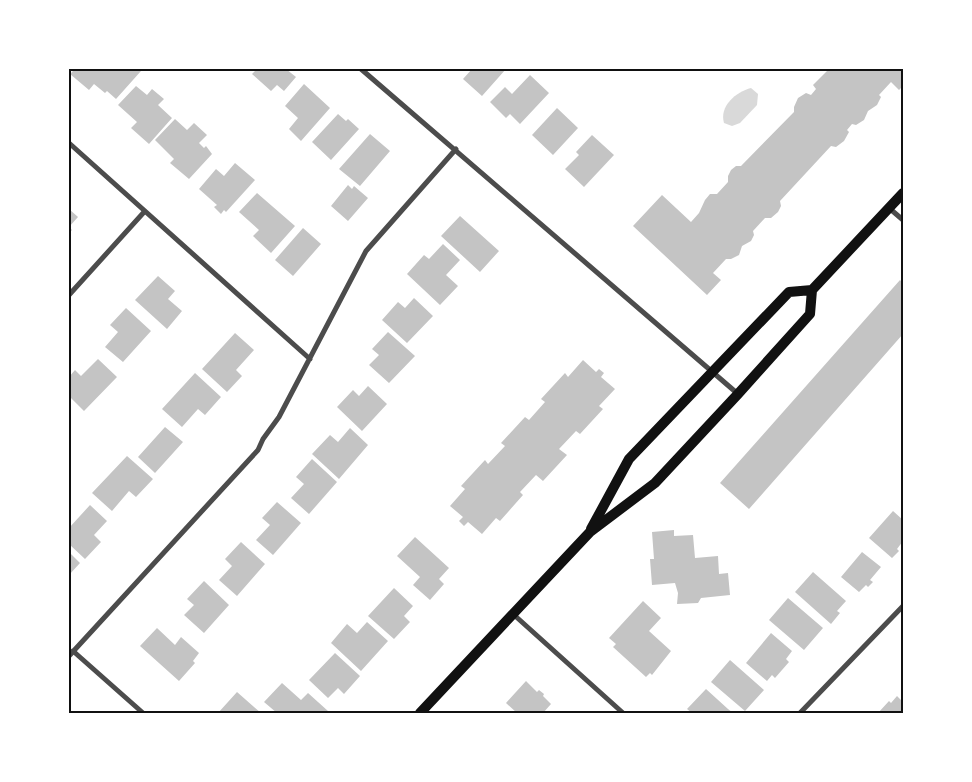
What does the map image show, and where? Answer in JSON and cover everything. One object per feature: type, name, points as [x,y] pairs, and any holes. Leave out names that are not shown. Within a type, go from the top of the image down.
[{"type":"main road","points":[[420,713],[590,532],[655,483],[738,394],[810,314],[812,290],[903,193]]},
{"type":"main road","points":[[590,532],[629,459],[789,292],[812,290]]},
{"type":"street","points":[[361,69],[738,394]]},
{"type":"street","points":[[69,142],[310,359]]},
{"type":"street","points":[[69,656],[258,450],[263,439],[279,417],[366,251],[456,149]]},
{"type":"street","points":[[889,208],[903,220]]},
{"type":"street","points":[[69,295],[145,211]]},
{"type":"street","points":[[800,713],[903,606]]},
{"type":"street","points":[[512,614],[623,713]]},
{"type":"street","points":[[73,651],[143,713]]},
{"type":"shaded area","points":[[751,88],[758,94],[757,105],[740,123],[732,126],[724,123],[723,117],[726,106],[735,96]]},
{"type":"building","points":[[75,69],[138,69],[141,71],[116,99],[107,91],[105,93],[94,84],[89,90],[70,74]]},
{"type":"building","points":[[257,69],[286,69],[296,77],[284,91],[277,85],[271,91],[252,74]]},
{"type":"building","points":[[472,69],[506,69],[482,96],[463,79]]},
{"type":"building","points":[[829,69],[903,69],[903,86],[899,90],[891,82],[879,95],[881,97],[877,105],[868,111],[864,120],[856,125],[852,124],[847,130],[849,132],[844,141],[836,147],[831,146],[780,201],[781,206],[778,212],[771,218],[765,218],[753,231],[754,235],[751,241],[742,246],[739,255],[726,259],[713,273],[721,280],[707,295],[633,226],[662,195],[691,222],[699,213],[710,194],[717,194],[728,182],[731,170],[736,166],[741,166],[794,112],[798,98],[806,93],[811,95],[816,89],[813,85]]},
{"type":"building","points":[[530,75],[549,93],[520,124],[510,114],[506,118],[490,102],[505,87],[512,94]]},
{"type":"building","points":[[304,84],[330,108],[301,141],[289,129],[298,118],[285,106]]},
{"type":"building","points":[[136,86],[147,95],[152,89],[164,99],[158,105],[172,118],[149,144],[131,128],[137,122],[118,105]]},
{"type":"building","points":[[557,108],[578,128],[553,155],[532,135]]},
{"type":"building","points":[[338,114],[346,121],[348,119],[359,129],[331,160],[312,142]]},
{"type":"building","points":[[175,119],[187,130],[194,123],[207,135],[199,143],[204,148],[206,146],[212,154],[189,179],[170,163],[174,159],[155,140]]},
{"type":"building","points":[[370,134],[390,151],[360,186],[339,169]]},
{"type":"building","points":[[592,135],[614,155],[584,187],[565,169],[579,155],[576,152]]},
{"type":"building","points":[[235,163],[255,180],[226,212],[224,210],[221,214],[214,207],[217,205],[199,189],[216,169],[224,176]]},
{"type":"building","points":[[348,185],[352,189],[354,186],[368,198],[348,221],[331,206]]},
{"type":"building","points":[[257,193],[295,226],[271,253],[253,236],[259,230],[239,212]]},
{"type":"building","points":[[69,209],[78,217],[69,227]]},
{"type":"building","points":[[460,216],[499,251],[480,272],[441,236]]},
{"type":"building","points":[[303,228],[321,244],[293,276],[275,260]]},
{"type":"building","points":[[443,244],[460,260],[446,275],[458,286],[440,305],[407,274],[424,255],[429,259]]},
{"type":"building","points":[[158,276],[175,291],[168,299],[182,311],[167,329],[135,300]]},
{"type":"building","points":[[900,280],[903,283],[903,334],[749,509],[720,483]]},
{"type":"building","points":[[414,298],[433,316],[407,343],[382,320],[398,302],[405,308]]},
{"type":"building","points":[[126,308],[151,331],[123,362],[105,347],[118,332],[110,325]]},
{"type":"building","points":[[388,332],[415,356],[389,383],[369,365],[379,355],[372,349]]},
{"type":"building","points":[[235,333],[254,350],[236,370],[242,376],[227,392],[202,369]]},
{"type":"building","points":[[98,359],[117,377],[84,411],[69,396],[69,377],[75,370],[81,376]]},
{"type":"building","points":[[583,360],[596,372],[599,369],[604,373],[601,377],[615,389],[599,406],[603,409],[580,434],[576,431],[559,449],[567,455],[543,481],[536,475],[520,492],[523,495],[500,521],[496,518],[482,534],[468,522],[464,526],[459,521],[463,517],[450,506],[465,489],[461,486],[485,460],[488,464],[505,446],[501,443],[525,417],[529,420],[545,402],[541,399],[565,373],[568,377]]},
{"type":"building","points":[[195,373],[221,397],[205,415],[198,409],[182,427],[162,409]]},
{"type":"building","points":[[368,386],[387,404],[362,431],[337,407],[353,390],[359,396]]},
{"type":"building","points":[[165,427],[183,442],[155,473],[138,457]]},
{"type":"building","points":[[350,428],[368,445],[339,479],[312,454],[330,435],[338,442]]},
{"type":"building","points":[[127,456],[153,479],[136,497],[129,491],[112,511],[92,493]]},
{"type":"building","points":[[312,459],[337,482],[309,514],[291,498],[304,484],[296,477]]},
{"type":"building","points":[[277,502],[301,523],[273,555],[256,540],[270,525],[262,518]]},
{"type":"building","points":[[90,505],[107,521],[94,535],[101,542],[85,559],[69,544],[69,528]]},
{"type":"building","points":[[893,511],[903,520],[903,541],[897,549],[899,551],[892,558],[869,538]]},
{"type":"building","points":[[674,530],[674,536],[693,535],[695,558],[718,556],[719,574],[728,573],[730,595],[701,598],[698,603],[677,604],[678,593],[675,583],[652,585],[650,559],[654,559],[652,532]]},
{"type":"building","points":[[415,537],[449,568],[439,579],[444,584],[430,600],[413,585],[420,577],[397,556]]},
{"type":"building","points":[[241,542],[265,564],[237,596],[219,580],[232,566],[225,559]]},
{"type":"building","points":[[69,552],[80,563],[69,575]]},
{"type":"building","points":[[862,552],[881,567],[870,580],[873,582],[868,587],[866,585],[859,592],[841,577]]},
{"type":"building","points":[[813,572],[846,601],[837,611],[840,613],[831,624],[795,592]]},
{"type":"building","points":[[204,581],[229,605],[204,633],[184,615],[194,605],[187,599]]},
{"type":"building","points":[[394,588],[413,606],[404,616],[410,622],[394,639],[368,616]]},
{"type":"building","points":[[788,598],[823,628],[804,650],[769,620]]},
{"type":"building","points":[[643,601],[661,618],[649,631],[671,651],[652,675],[650,673],[646,677],[613,647],[616,644],[609,638]]},
{"type":"building","points":[[367,622],[388,641],[361,671],[331,643],[347,624],[357,633]]},
{"type":"building","points":[[157,628],[175,645],[181,637],[199,653],[193,661],[195,663],[179,681],[140,646]]},
{"type":"building","points":[[771,633],[792,651],[786,659],[789,662],[775,678],[772,675],[767,681],[746,663]]},
{"type":"building","points":[[335,653],[360,676],[344,694],[338,688],[328,698],[309,680]]},
{"type":"building","points":[[730,660],[764,690],[745,711],[711,682]]},
{"type":"building","points":[[526,681],[537,692],[539,690],[544,694],[543,696],[551,704],[543,713],[517,713],[506,703]]},
{"type":"building","points":[[282,683],[301,700],[308,693],[328,711],[326,713],[277,713],[264,702]]},
{"type":"building","points":[[706,689],[733,713],[692,713],[687,709]]},
{"type":"building","points":[[237,692],[261,713],[218,713]]},
{"type":"building","points":[[897,696],[903,702],[903,713],[878,713],[889,701],[891,703]]}]
